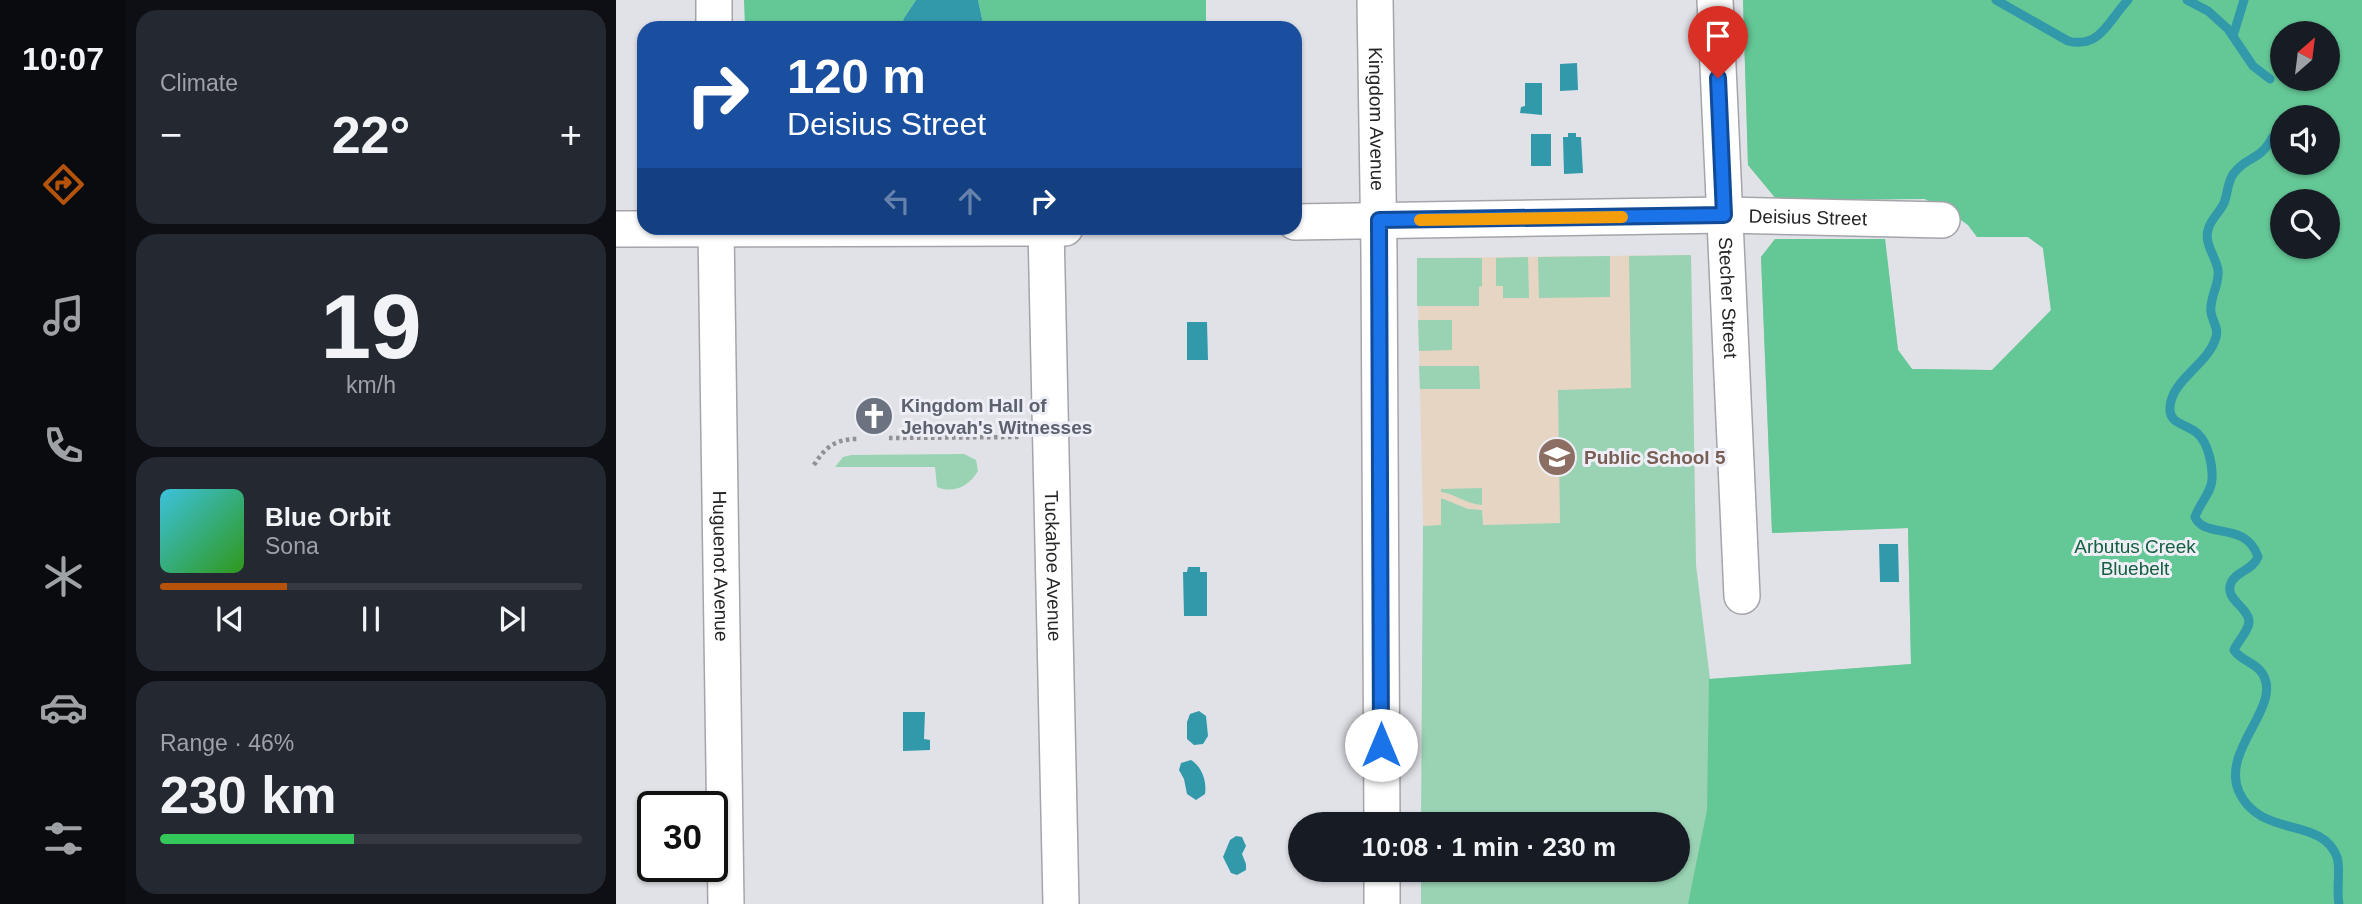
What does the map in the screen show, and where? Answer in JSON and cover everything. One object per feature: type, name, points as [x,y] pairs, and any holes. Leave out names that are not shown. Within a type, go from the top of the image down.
[{"type":"street","points":[[714,0],[714,21]]},
{"type":"street","name":"Kingdom Avenue","points":[[1375,0],[1379,220],[1382,812]]},
{"type":"street","name":"Stecher Street","points":[[1715,0],[1742,596]]},
{"type":"street","name":"Deisius Street","points":[[1302,222],[1724,215],[1942,220]]},
{"type":"street","points":[[616,229],[637,229]]},
{"type":"street","name":"Huguenot Avenue","points":[[716,235],[726,904]]},
{"type":"street","name":"Tuckahoe Avenue","points":[[1046,235],[1061,904]]},
{"type":"street","points":[[1382,882],[1382,904]]},
{"type":"path","points":[[888,438],[1024,437]]},
{"type":"path","points":[[814,465],[829,446],[843,439],[857,439]]},
{"type":"shaded area","name":"Public School 5","points":[[1691,255],[1696,565],[1424,570],[1417,258]]},
{"type":"green space","points":[[744,0],[916,0],[903,21],[745,21]]},
{"type":"green space","points":[[978,0],[1206,0],[1206,21],[982,21]]},
{"type":"green space","name":"Arbutus Creek Bluebelt","points":[[1743,0],[2362,0],[2362,904],[1421,904],[1421,882],[1690,882],[1690,812],[1421,812],[1423,526],[1441,525],[1441,498],[1468,509],[1482,510],[1483,525],[1560,523],[1558,390],[1631,388],[1629,256],[1691,255],[1696,565],[1710,679],[1911,664],[1908,528],[1772,533],[1761,257],[1775,239],[1885,239],[1898,350],[1912,369],[1992,370],[2051,311],[2043,248],[2028,237],[1977,237],[1968,225],[1925,199],[1777,200],[1748,165]]},
{"type":"green space","name":"Arbutus Creek Bluebelt","points":[[1743,0],[2362,0],[2362,904],[1688,904],[1707,810],[1709,679],[1911,664],[1908,528],[1772,533],[1761,257],[1775,239],[1885,239],[1898,350],[1912,369],[1992,370],[2051,310],[2043,248],[2028,237],[1977,237],[1968,225],[1925,199],[1777,200],[1748,165]]},
{"type":"green space","points":[[1610,256],[1610,297],[1539,298],[1538,257]]},
{"type":"green space","points":[[1528,257],[1529,298],[1503,298],[1503,286],[1496,286],[1496,258]]},
{"type":"green space","points":[[1417,258],[1482,258],[1479,306],[1417,306]]},
{"type":"green space","points":[[1418,320],[1452,320],[1452,350],[1419,351]]},
{"type":"green space","points":[[1419,366],[1479,366],[1480,389],[1420,389]]},
{"type":"green space","points":[[964,454],[976,460],[978,471],[966,485],[949,490],[937,487],[935,467],[835,467],[843,457],[851,455]]},
{"type":"green space","points":[[1482,488],[1482,505],[1441,492],[1441,489]]},
{"type":"water","points":[[916,0],[978,0],[982,21],[903,21]]},
{"type":"water","points":[[1577,63],[1578,90],[1560,91],[1560,64]]},
{"type":"water","points":[[1525,83],[1542,83],[1542,115],[1520,113],[1521,107],[1525,106]]},
{"type":"water","points":[[1568,133],[1576,133],[1576,137],[1581,137],[1583,173],[1564,174],[1563,137],[1568,137]]},
{"type":"water","points":[[1531,134],[1551,134],[1551,166],[1531,166]]},
{"type":"water","points":[[1187,322],[1207,322],[1208,360],[1187,360]]},
{"type":"water","points":[[1879,544],[1898,544],[1899,582],[1880,582]]},
{"type":"water","points":[[1188,567],[1200,567],[1200,572],[1207,572],[1207,616],[1184,616],[1183,572],[1187,572]]},
{"type":"water","points":[[1199,711],[1206,716],[1208,736],[1203,744],[1194,745],[1187,739],[1187,722],[1190,714]]},
{"type":"water","points":[[903,712],[925,712],[924,739],[930,740],[930,750],[903,751]]},
{"type":"water","points":[[1191,760],[1201,770],[1205,784],[1205,794],[1196,800],[1187,794],[1179,770],[1181,763]]},
{"type":"water","points":[[1236,836],[1242,837],[1246,846],[1242,854],[1246,870],[1237,875],[1231,873],[1223,857],[1230,840]]},
{"type":"waterway","points":[[1996,0],[2068,41],[2079,42],[2096,37],[2128,0]]},
{"type":"waterway","points":[[2187,0],[2208,11],[2228,29],[2253,66],[2270,79]]},
{"type":"waterway","points":[[2233,36],[2244,0]]},
{"type":"waterway","points":[[2270,141],[2263,151],[2234,173],[2224,203],[2209,226],[2208,240],[2218,270],[2211,307],[2217,334],[2212,347],[2177,388],[2172,397],[2170,413],[2176,421],[2198,434],[2209,455],[2211,484],[2195,517],[2207,528],[2245,538],[2258,557],[2233,579],[2230,589],[2249,621],[2234,650],[2259,669],[2267,686],[2265,699],[2238,760],[2235,776],[2239,792],[2249,807],[2261,816],[2318,836],[2329,844],[2338,862],[2339,904]]},
{"type":"slow traffic","points":[[1420,220],[1622,217]]},
{"type":"place","name":"Kingdom Hall of Jehovah's Witnesses","points":[[874,416]]},
{"type":"place","name":"Public School 5","points":[[1557,457]]},
{"type":"route","points":[[1381,745],[1379,220],[1724,215],[1718,78]]}]
